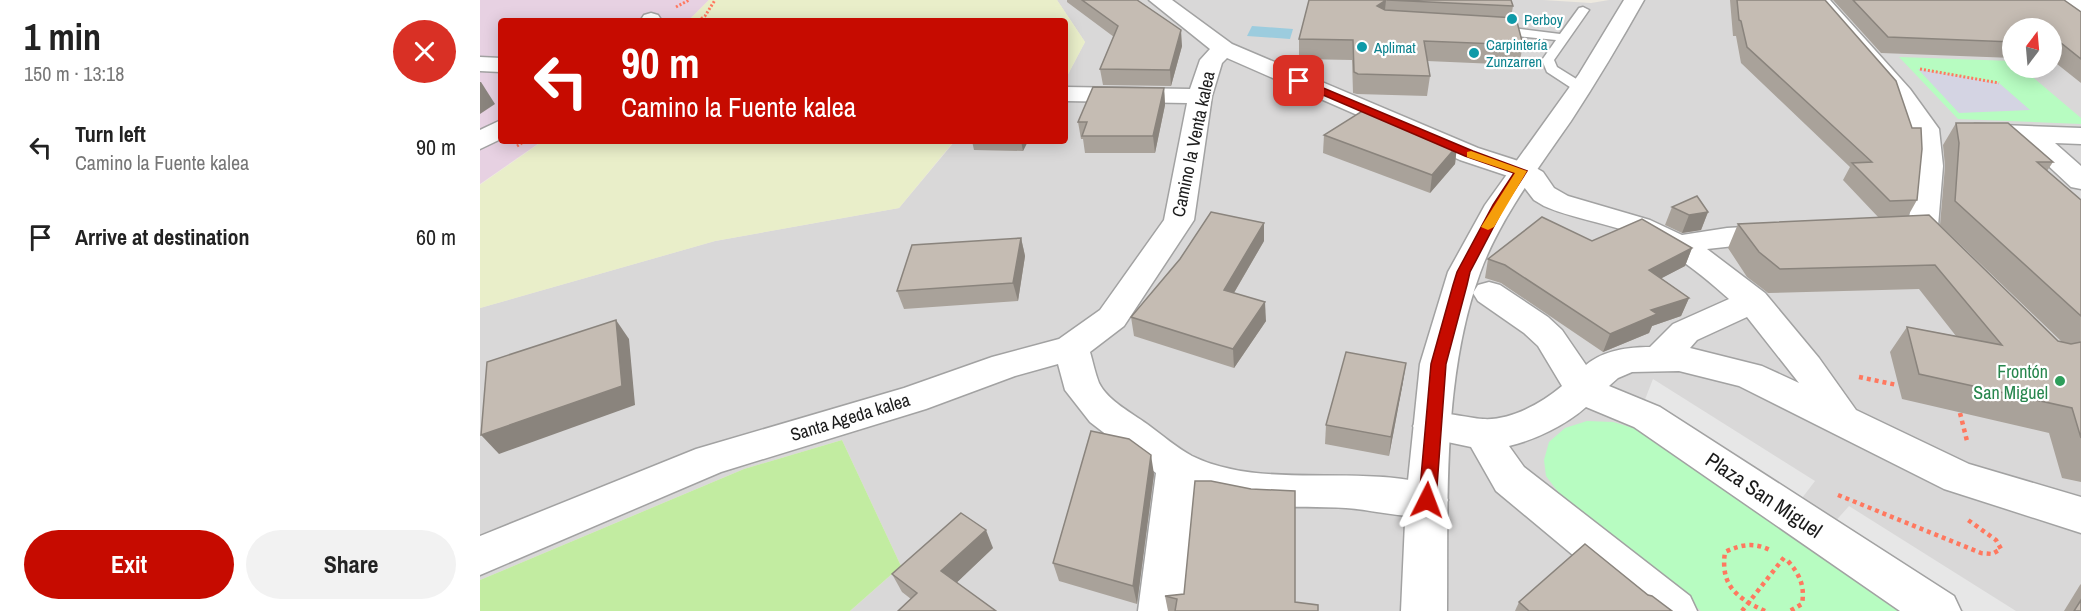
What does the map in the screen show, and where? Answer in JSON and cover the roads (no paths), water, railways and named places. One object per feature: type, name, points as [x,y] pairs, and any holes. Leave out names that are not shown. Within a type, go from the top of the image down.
[{"type":"street","points":[[1159,0],[1224,49],[1469,154],[1521,171],[1533,178],[1536,187],[1547,196],[1632,224],[1677,245],[1722,274],[1753,301],[1808,366],[1844,423]]},
{"type":"street","points":[[1424,611],[1427,500],[1438,364],[1464,272],[1499,205],[1581,88],[1634,0]]},
{"type":"street","points":[[1819,0],[1901,94],[1926,129],[1929,166],[1912,229],[1963,268]]},
{"type":"street","points":[[2071,0],[2081,7]]},
{"type":"street","name":"Camino la Venta kalea","points":[[1071,348],[1112,318],[1179,220],[1200,96],[1211,60],[1224,49]]},
{"type":"street","points":[[480,64],[498,65]]},
{"type":"street","points":[[1068,94],[1200,96]]},
{"type":"street","points":[[1926,129],[2081,136]]},
{"type":"street","points":[[480,141],[498,130]]},
{"type":"street","points":[[2030,134],[2081,181]]},
{"type":"street","points":[[1677,245],[1727,237],[1808,233]]},
{"type":"street","points":[[1489,292],[1536,325],[1550,338],[1584,390]]},
{"type":"street","points":[[1659,359],[1685,332],[1753,301]]},
{"type":"street","points":[[1071,348],[1083,390],[1103,411],[1177,467],[1212,481],[1254,490],[1346,491],[1427,500]]},
{"type":"street","name":"Santa Ageda kalea","points":[[480,556],[710,460],[913,399],[1005,366],[1071,348]]},
{"type":"street","points":[[1432,426],[1484,434],[1511,431],[1562,407],[1584,390],[1605,369],[1628,360],[1679,358],[1749,375],[1958,477],[2081,516]]},
{"type":"street","name":"Plaza San Miguel","points":[[1584,390],[1605,401],[1647,417],[1938,611]]},
{"type":"street","points":[[1484,434],[1497,462],[1510,479],[1674,611]]},
{"type":"street","points":[[1161,611],[1177,467]]},
{"type":"lane","points":[[1581,88],[1551,69],[1548,60],[1583,10]]},
{"type":"lane","points":[[1484,29],[1529,32],[1563,38]]},
{"type":"water","points":[[1252,26],[1293,29],[1290,39],[1247,36]]},
{"type":"place","name":"Perboy","points":[[1512,19]]},
{"type":"place","name":"Aplimat","points":[[1362,47]]},
{"type":"place","name":"Carpintería Zunzarren","points":[[1474,53]]},
{"type":"place","name":"Frontón San Miguel","points":[[2060,381]]}]
